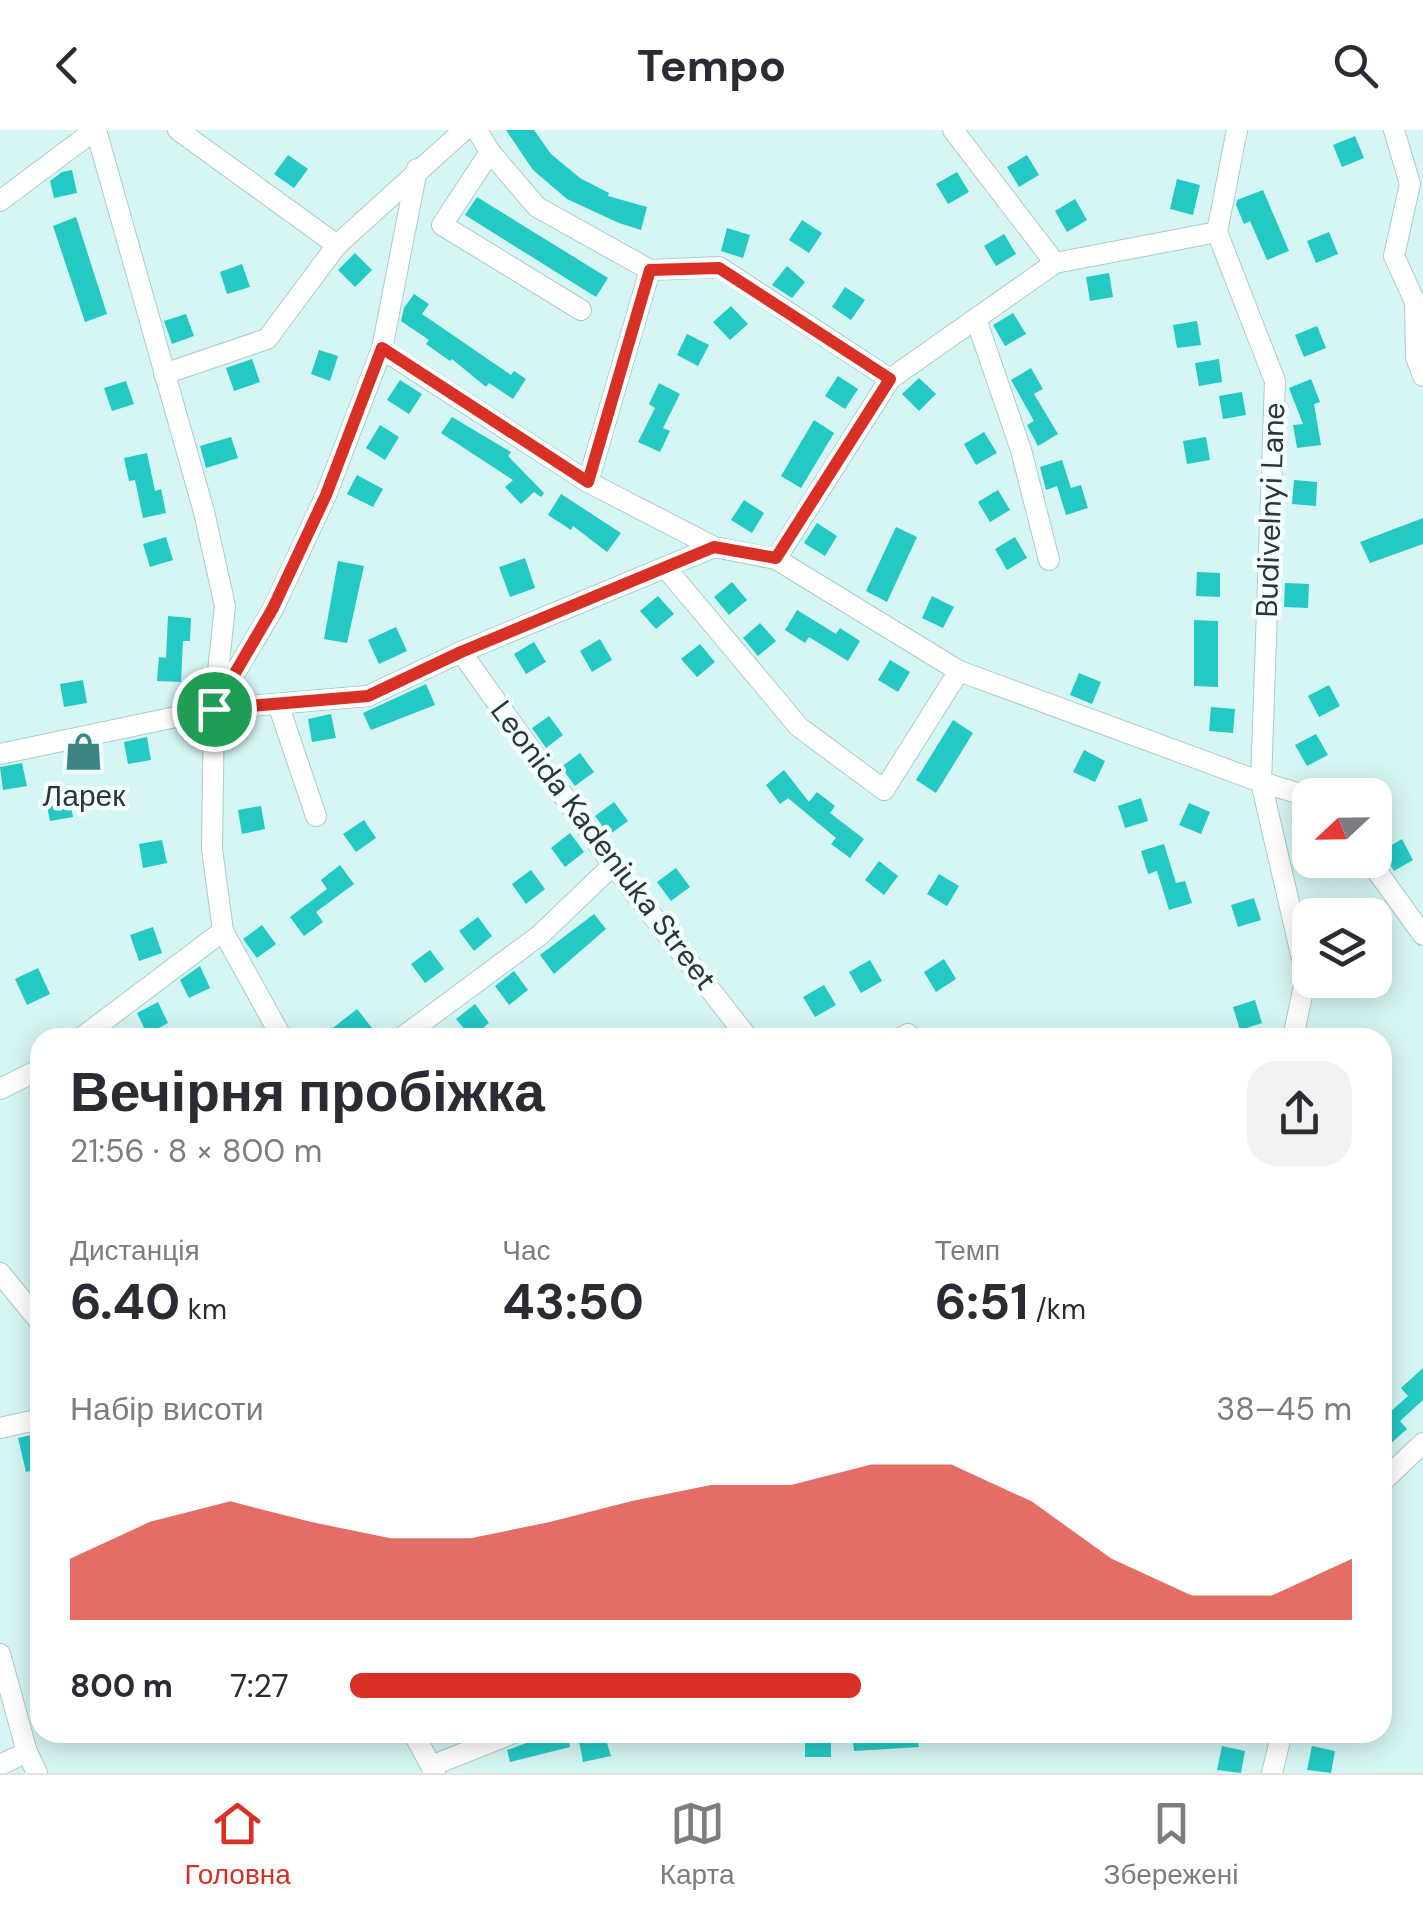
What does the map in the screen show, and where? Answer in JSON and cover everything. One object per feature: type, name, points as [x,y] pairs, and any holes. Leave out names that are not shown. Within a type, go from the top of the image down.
[{"type":"street","points":[[0,200],[95,130],[204,512],[225,606],[214,709],[212,849],[223,931],[276,1028]]},
{"type":"street","points":[[178,130],[336,245]]},
{"type":"street","points":[[164,374],[267,338],[336,245],[464,130]]},
{"type":"street","points":[[477,130],[490,152],[537,207],[650,270],[719,268],[890,379]]},
{"type":"street","points":[[953,130],[1055,263]]},
{"type":"street","points":[[776,558],[890,379],[1055,263],[1218,232],[1237,130]]},
{"type":"street","points":[[1394,130],[1416,186],[1394,256],[1415,302],[1416,356],[1423,376]]},
{"type":"street","points":[[490,152],[442,225],[581,310]]},
{"type":"street","points":[[214,709],[273,608],[319,512],[382,348],[417,169]]},
{"type":"street","name":"Budivelnyi Lane","points":[[1218,232],[1275,380],[1260,782]]},
{"type":"street","points":[[588,482],[650,270]]},
{"type":"street","points":[[976,319],[1021,450],[1049,560]]},
{"type":"street","points":[[382,348],[588,482],[714,547],[776,558],[959,671],[1292,792]]},
{"type":"street","points":[[0,754],[214,709],[368,696],[461,652],[714,547]]},
{"type":"street","points":[[665,567],[799,728],[884,790],[959,671]]},
{"type":"street","name":"Leonida Kadeniuka Street","points":[[461,652],[613,865],[740,1028]]},
{"type":"street","points":[[278,704],[316,816]]},
{"type":"street","points":[[1260,782],[1306,976],[1295,1028]]},
{"type":"street","points":[[414,1028],[540,934],[613,865]]},
{"type":"street","points":[[1382,878],[1423,935]]},
{"type":"street","points":[[95,1028],[223,931]]},
{"type":"street","points":[[0,1089],[30,1077]]},
{"type":"street","points":[[0,1272],[30,1310]]},
{"type":"street","points":[[0,1428],[30,1421]]},
{"type":"street","points":[[1392,1472],[1423,1443]]},
{"type":"street","points":[[0,1654],[27,1752],[37,1773]]},
{"type":"street","points":[[418,1743],[433,1770],[492,1743]]},
{"type":"street","points":[[1272,1773],[1279,1743]]},
{"type":"street","points":[[0,1765],[27,1752]]},
{"type":"building","points":[[506,130],[534,130],[551,154],[580,178],[609,193],[608,196],[647,207],[641,230],[567,199],[533,170]]},
{"type":"building","points":[[1355,136],[1364,158],[1342,167],[1333,145]]},
{"type":"building","points":[[288,155],[308,169],[294,188],[274,174]]},
{"type":"building","points":[[1027,155],[1039,175],[1019,187],[1007,167]]},
{"type":"building","points":[[72,170],[77,193],[54,198],[50,181]]},
{"type":"building","points":[[957,172],[969,192],[948,204],[936,184]]},
{"type":"building","points":[[1177,179],[1200,185],[1193,215],[1170,209]]},
{"type":"building","points":[[1263,190],[1289,251],[1267,260],[1250,221],[1244,224],[1236,205],[1237,200]]},
{"type":"building","points":[[477,197],[608,278],[596,297],[465,215]]},
{"type":"building","points":[[1075,199],[1087,220],[1067,232],[1055,211]]},
{"type":"building","points":[[76,217],[107,314],[85,322],[53,226]]},
{"type":"building","points":[[802,220],[822,233],[809,253],[789,240]]},
{"type":"building","points":[[727,228],[750,235],[743,258],[721,251]]},
{"type":"building","points":[[1329,232],[1338,254],[1316,263],[1307,241]]},
{"type":"building","points":[[1004,234],[1016,254],[996,266],[984,246]]},
{"type":"building","points":[[355,253],[372,270],[355,287],[338,270]]},
{"type":"building","points":[[242,264],[250,287],[227,294],[220,272]]},
{"type":"building","points":[[787,266],[805,282],[792,298],[772,285]]},
{"type":"building","points":[[1109,273],[1113,297],[1090,301],[1086,277]]},
{"type":"building","points":[[845,287],[865,300],[851,320],[832,307]]},
{"type":"building","points":[[414,294],[429,304],[422,314],[511,375],[514,371],[526,379],[513,399],[489,383],[486,387],[401,321]]},
{"type":"building","points":[[731,306],[748,324],[730,340],[713,322]]},
{"type":"building","points":[[1013,313],[1026,334],[1005,346],[993,325]]},
{"type":"building","points":[[186,314],[194,336],[172,344],[164,321]]},
{"type":"building","points":[[1197,321],[1201,345],[1177,348],[1173,325]]},
{"type":"building","points":[[1317,326],[1326,348],[1304,357],[1295,335]]},
{"type":"building","points":[[687,334],[709,345],[698,366],[677,355]]},
{"type":"building","points":[[319,350],[338,356],[330,381],[311,374]]},
{"type":"building","points":[[252,359],[260,382],[234,391],[226,368]]},
{"type":"building","points":[[1219,359],[1222,382],[1199,386],[1195,363]]},
{"type":"building","points":[[1031,368],[1043,389],[1034,394],[1058,434],[1038,446],[1027,425],[1034,421],[1011,380]]},
{"type":"building","points":[[838,376],[858,389],[845,409],[825,396]]},
{"type":"building","points":[[919,378],[936,394],[919,411],[902,394]]},
{"type":"building","points":[[1311,379],[1320,402],[1314,404],[1321,445],[1297,448],[1293,425],[1303,424],[1289,388]]},
{"type":"building","points":[[400,380],[422,394],[409,414],[387,400]]},
{"type":"building","points":[[126,381],[134,404],[112,411],[104,388]]},
{"type":"building","points":[[659,383],[680,394],[663,428],[670,431],[660,452],[638,442],[655,408],[649,404]]},
{"type":"building","points":[[1242,392],[1246,415],[1223,419],[1219,396]]},
{"type":"building","points":[[452,417],[511,452],[508,456],[544,493],[541,497],[534,492],[521,504],[505,487],[513,480],[441,433]]},
{"type":"building","points":[[814,420],[834,433],[801,488],[781,476]]},
{"type":"building","points":[[380,425],[399,437],[385,460],[366,448]]},
{"type":"building","points":[[984,432],[997,453],[976,465],[964,444]]},
{"type":"building","points":[[231,437],[238,458],[206,468],[200,446]]},
{"type":"building","points":[[1206,437],[1210,460],[1187,464],[1183,441]]},
{"type":"building","points":[[147,453],[155,491],[161,489],[166,513],[143,518],[135,480],[129,481],[124,458]]},
{"type":"building","points":[[1062,460],[1071,488],[1081,485],[1088,508],[1066,515],[1057,486],[1046,490],[1040,467]]},
{"type":"building","points":[[357,475],[383,489],[373,507],[347,494]]},
{"type":"building","points":[[1294,480],[1317,482],[1316,506],[1292,504]]},
{"type":"building","points":[[998,490],[1010,510],[990,522],[978,502]]},
{"type":"building","points":[[561,494],[621,533],[607,552],[573,526],[571,530],[548,515]]},
{"type":"building","points":[[744,500],[764,513],[752,533],[731,520]]},
{"type":"building","points":[[1423,518],[1423,544],[1370,563],[1360,542]]},
{"type":"building","points":[[817,523],[837,536],[825,556],[804,543]]},
{"type":"building","points":[[896,527],[917,537],[887,602],[866,591]]},
{"type":"building","points":[[166,537],[173,560],[150,567],[143,544]]},
{"type":"building","points":[[1015,537],[1027,558],[1007,570],[995,549]]},
{"type":"building","points":[[525,558],[535,588],[510,597],[499,567]]},
{"type":"building","points":[[338,561],[364,566],[347,643],[324,639]]},
{"type":"building","points":[[1197,572],[1220,573],[1220,597],[1196,596]]},
{"type":"building","points":[[732,582],[747,600],[729,615],[714,597]]},
{"type":"building","points":[[1285,583],[1309,584],[1308,608],[1284,607]]},
{"type":"building","points":[[658,596],[674,614],[656,629],[640,611]]},
{"type":"building","points":[[932,596],[954,607],[943,628],[922,618]]},
{"type":"building","points":[[797,610],[836,634],[840,628],[860,641],[848,661],[809,637],[805,643],[785,630]]},
{"type":"building","points":[[168,616],[191,618],[190,641],[183,641],[181,682],[157,681],[159,657],[166,658]]},
{"type":"building","points":[[1194,620],[1218,621],[1218,687],[1194,686]]},
{"type":"building","points":[[760,623],[776,641],[758,656],[743,638]]},
{"type":"building","points":[[396,627],[407,651],[379,664],[368,640]]},
{"type":"building","points":[[600,639],[612,660],[592,672],[580,651]]},
{"type":"building","points":[[534,642],[546,662],[526,674],[514,654]]},
{"type":"building","points":[[700,644],[715,662],[697,677],[681,659]]},
{"type":"building","points":[[890,660],[910,672],[898,692],[878,680]]},
{"type":"building","points":[[1079,673],[1101,682],[1092,704],[1070,695]]},
{"type":"building","points":[[83,680],[87,703],[64,707],[60,684]]},
{"type":"building","points":[[426,684],[435,705],[371,730],[363,713]]},
{"type":"building","points":[[1329,685],[1340,706],[1319,717],[1308,696]]},
{"type":"building","points":[[1211,707],[1235,709],[1233,733],[1209,731]]},
{"type":"building","points":[[331,714],[336,738],[312,742],[308,719]]},
{"type":"building","points":[[549,716],[563,735],[546,748],[532,728]]},
{"type":"building","points":[[953,720],[973,733],[936,793],[916,780]]},
{"type":"building","points":[[1316,734],[1328,755],[1307,766],[1295,745]]},
{"type":"building","points":[[147,737],[151,760],[128,764],[124,742]]},
{"type":"building","points":[[1084,750],[1105,761],[1095,782],[1073,772]]},
{"type":"building","points":[[580,753],[594,772],[575,786],[561,767]]},
{"type":"building","points":[[22,763],[27,786],[3,790],[0,767]]},
{"type":"building","points":[[784,770],[809,802],[817,792],[835,806],[830,813],[864,839],[850,858],[831,844],[836,838],[788,798],[780,804],[766,785]]},
{"type":"building","points":[[69,793],[73,817],[50,821],[45,798]]},
{"type":"building","points":[[1141,798],[1148,821],[1125,828],[1118,806]]},
{"type":"building","points":[[614,802],[628,821],[609,835],[595,816]]},
{"type":"building","points":[[1189,803],[1210,812],[1201,834],[1179,825]]},
{"type":"building","points":[[261,806],[265,829],[242,834],[238,810]]},
{"type":"building","points":[[364,820],[376,838],[356,852],[343,834]]},
{"type":"building","points":[[570,833],[584,852],[565,867],[551,848]]},
{"type":"building","points":[[1402,839],[1413,860],[1394,871],[1392,868],[1392,845]]},
{"type":"building","points":[[162,840],[167,863],[143,868],[139,844]]},
{"type":"building","points":[[1164,844],[1176,883],[1185,881],[1192,903],[1169,910],[1157,871],[1148,874],[1141,851]]},
{"type":"building","points":[[879,861],[898,876],[884,895],[865,880]]},
{"type":"building","points":[[340,865],[354,884],[316,912],[323,922],[304,936],[290,917],[327,889],[321,880]]},
{"type":"building","points":[[676,868],[690,887],[671,901],[657,882]]},
{"type":"building","points":[[531,870],[545,889],[526,904],[512,884]]},
{"type":"building","points":[[939,874],[959,886],[947,906],[927,894]]},
{"type":"building","points":[[1254,898],[1261,920],[1238,927],[1231,905]]},
{"type":"building","points":[[594,914],[606,929],[554,974],[540,955]]},
{"type":"building","points":[[478,917],[492,936],[474,951],[459,931]]},
{"type":"building","points":[[262,925],[276,944],[257,958],[243,939]]},
{"type":"building","points":[[153,927],[162,953],[139,961],[130,935]]},
{"type":"building","points":[[430,950],[444,969],[425,983],[411,964]]},
{"type":"building","points":[[944,959],[956,979],[936,992],[924,972]]},
{"type":"building","points":[[870,960],[882,981],[861,993],[849,972]]},
{"type":"building","points":[[200,966],[210,988],[189,998],[180,980]]},
{"type":"building","points":[[38,968],[50,994],[27,1005],[15,979]]},
{"type":"building","points":[[514,971],[528,990],[509,1005],[495,986]]},
{"type":"building","points":[[824,985],[836,1005],[815,1017],[803,997]]},
{"type":"building","points":[[1255,1000],[1262,1023],[1239,1028],[1233,1007]]},
{"type":"building","points":[[158,1002],[168,1023],[144,1028],[137,1013]]},
{"type":"building","points":[[475,1004],[489,1023],[483,1028],[464,1028],[456,1019]]},
{"type":"building","points":[[357,1009],[372,1028],[333,1028]]},
{"type":"building","points":[[1423,1368],[1423,1400],[1400,1421],[1407,1429],[1392,1442],[1392,1410],[1408,1396],[1401,1388]]},
{"type":"building","points":[[30,1435],[30,1471],[26,1472],[18,1438]]},
{"type":"building","points":[[526,1743],[569,1743],[570,1747],[510,1762],[507,1750]]},
{"type":"building","points":[[579,1743],[607,1743],[611,1756],[583,1762]]},
{"type":"building","points":[[805,1743],[831,1743],[831,1757],[805,1757]]},
{"type":"building","points":[[853,1743],[918,1743],[919,1747],[854,1751]]},
{"type":"building","points":[[1222,1746],[1245,1751],[1241,1773],[1217,1770]]},
{"type":"building","points":[[1312,1746],[1335,1751],[1331,1773],[1307,1770]]},
{"type":"place","name":"Ларек","points":[[84,751]]},
{"type":"route","points":[[719,268],[890,379],[776,558],[714,547],[461,652],[368,696],[214,709],[273,608],[326,495],[382,348],[588,482],[650,270],[719,268]]}]
